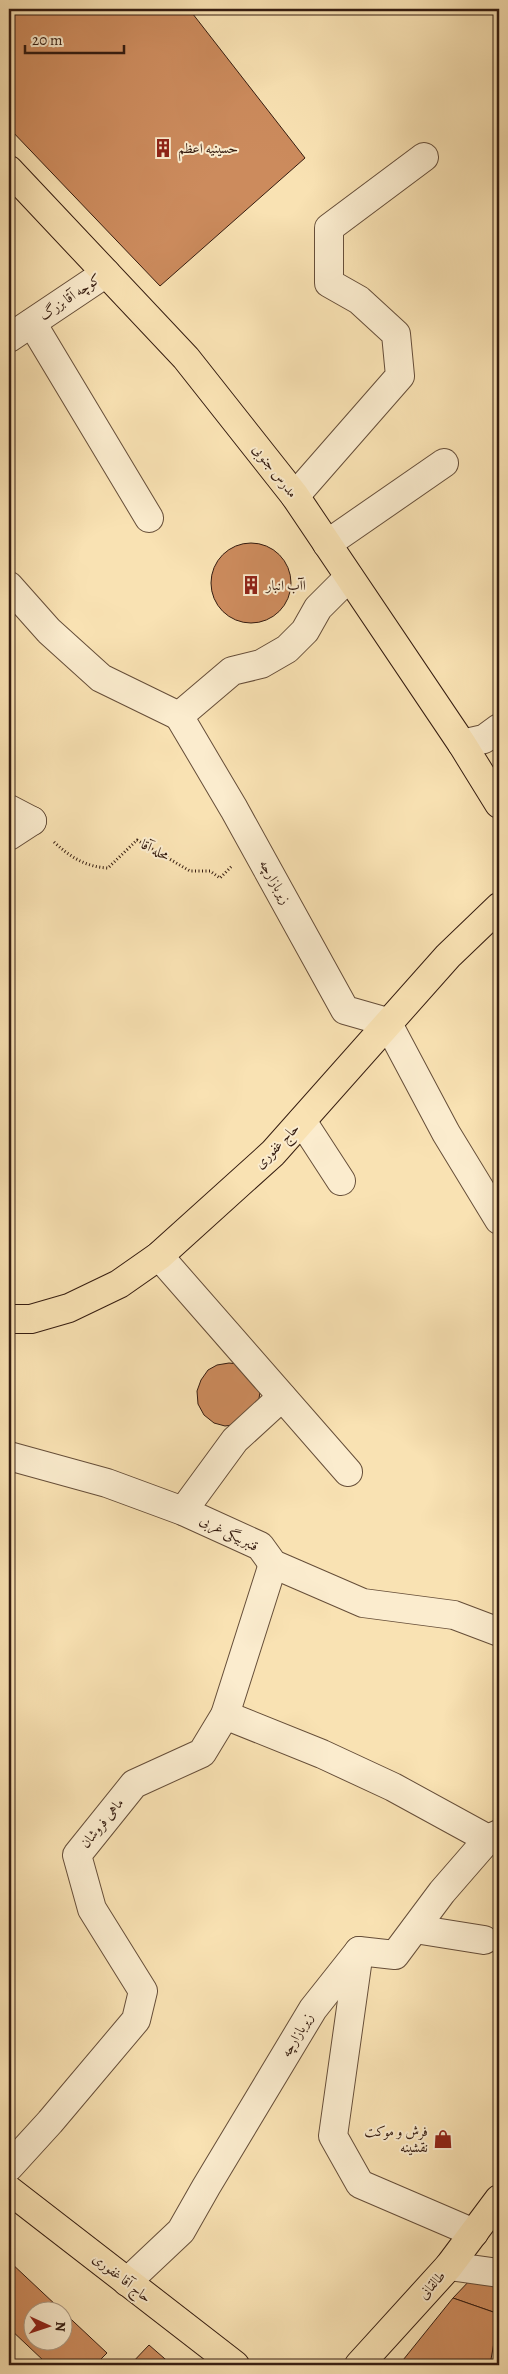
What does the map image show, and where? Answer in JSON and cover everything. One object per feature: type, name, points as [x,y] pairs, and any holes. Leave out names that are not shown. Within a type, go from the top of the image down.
[{"type":"main road","name":"مدرس جنوبی","points":[[9,170],[186,358],[295,496],[462,744],[499,804]]},
{"type":"main road","name":"حاج غفوری","points":[[9,1319],[31,1319],[69,1308],[119,1284],[159,1256],[273,1153],[387,1022],[448,956],[499,907]]},
{"type":"main road","name":"حاج آقا غفوری","points":[[9,2190],[235,2365]]},
{"type":"main road","name":"طالقانی","points":[[359,2365],[449,2266],[499,2199]]},
{"type":"street","points":[[295,496],[400,376],[396,334],[359,300],[328,283],[329,228],[424,157]]},
{"type":"street","name":"کوچه آقا بزرگ","points":[[9,338],[106,273]]},
{"type":"street","points":[[32,323],[149,518]]},
{"type":"street","points":[[327,544],[444,463]]},
{"type":"street","points":[[9,586],[49,631],[101,678],[179,716],[232,671],[261,664],[287,649],[305,630],[318,608],[349,577]]},
{"type":"street","name":"زیربازارچه","points":[[179,716],[254,845],[345,1010],[387,1022]]},
{"type":"street","points":[[462,744],[484,739],[499,728]]},
{"type":"street","points":[[9,836],[20,815]]},
{"type":"street","points":[[387,1022],[446,1133],[496,1209]]},
{"type":"street","points":[[302,1121],[341,1181]]},
{"type":"street","points":[[159,1256],[348,1472]]},
{"type":"street","points":[[183,1510],[235,1440],[282,1397]]},
{"type":"street","name":"قنبربیگی غربی","points":[[9,1456],[107,1483],[183,1510],[260,1546],[274,1564],[363,1603],[454,1615],[499,1632]]},
{"type":"street","name":"ماهی فروشان","points":[[9,2167],[50,2122],[136,2020],[143,1991],[92,1908],[77,1855],[134,1784],[202,1753],[225,1715],[274,1564]]},
{"type":"street","points":[[225,1715],[322,1754],[493,1837],[442,1892],[395,1955],[359,1951],[333,2136],[360,2184],[474,2233]]},
{"type":"street","points":[[415,1929],[484,1940]]},
{"type":"street","name":"زیربازارچه","points":[[127,2282],[181,2231],[313,2009],[359,1951]]},
{"type":"street","points":[[449,2266],[499,2273]]},
{"type":"path","name":"محله آقا","points":[[20,815],[67,854],[93,868],[108,868],[137,840],[190,871],[210,871],[220,878],[254,845]]},
{"type":"building","name":"حسینیه اعظم","points":[[9,9],[189,9],[305,158],[160,286],[9,128]]},
{"type":"building","name":"اآب انبار","points":[[251,543],[266,546],[279,555],[288,568],[291,583],[288,598],[279,611],[266,620],[251,623],[236,620],[223,611],[214,598],[211,583],[214,568],[223,555],[236,546]]},
{"type":"building","points":[[239,1364],[260,1392],[258,1405],[239,1424],[225,1426],[214,1423],[204,1415],[198,1404],[197,1391],[201,1380],[208,1370],[217,1365]]},
{"type":"building","points":[[9,2261],[53,2302],[22,2302],[22,2340],[9,2328]]},
{"type":"building","points":[[472,2278],[499,2281],[499,2314],[453,2298]]},
{"type":"building","points":[[453,2298],[499,2314],[490,2365],[399,2365]]},
{"type":"building","points":[[499,2314],[499,2342],[494,2341]]},
{"type":"building","points":[[72,2320],[107,2353],[95,2365],[41,2365],[45,2362],[34,2352],[72,2352]]},
{"type":"building","points":[[149,2345],[172,2365],[130,2365]]},
{"type":"place","name":"حسینیه اعظم","points":[[163,148]]},
{"type":"place","name":"اآب انبار","points":[[251,585]]},
{"type":"place","name":"فرش و موکت نقشینه","points":[[443,2139]]}]
